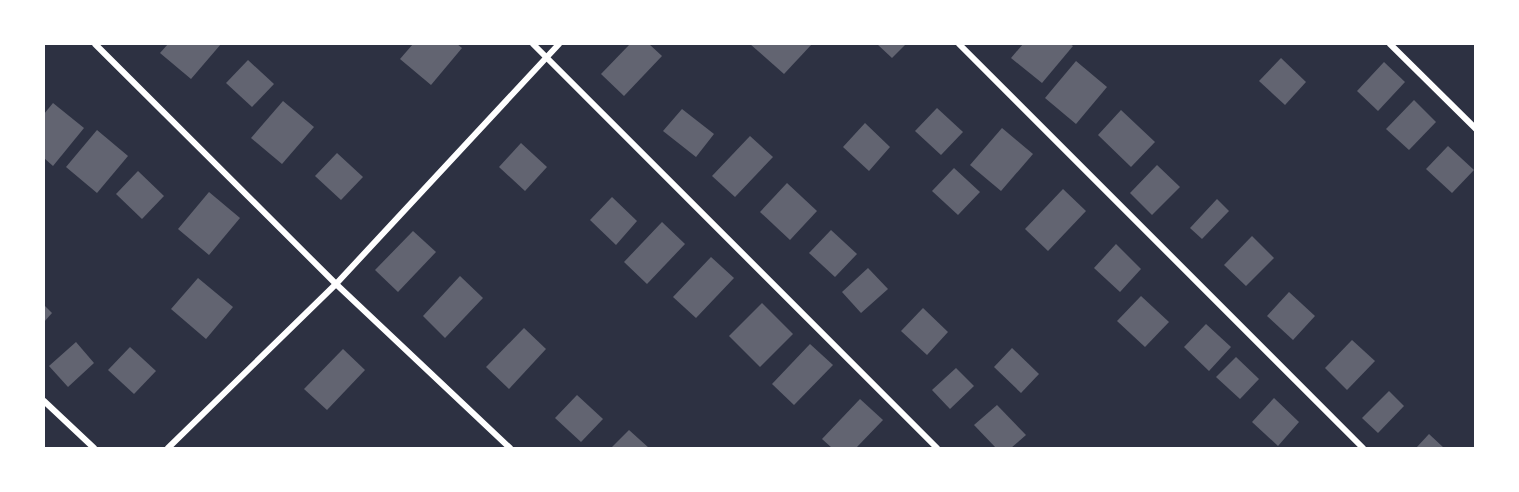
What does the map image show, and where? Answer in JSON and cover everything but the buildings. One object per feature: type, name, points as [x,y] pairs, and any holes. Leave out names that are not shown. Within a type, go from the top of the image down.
[{"type":"street","points":[[95,44],[336,284],[510,448]]},
{"type":"street","points":[[533,44],[937,448]]},
{"type":"street","points":[[168,448],[336,284],[560,44]]},
{"type":"street","points":[[959,44],[1363,448]]},
{"type":"street","points":[[1390,44],[1476,129]]},
{"type":"street","points":[[44,401],[94,448]]}]
